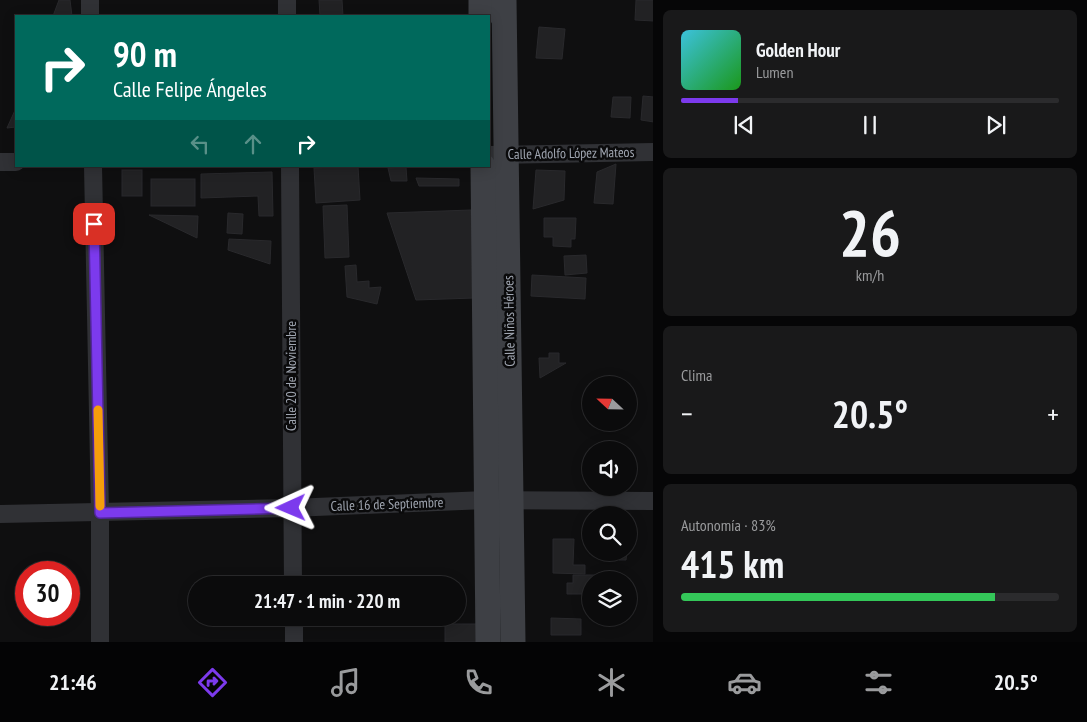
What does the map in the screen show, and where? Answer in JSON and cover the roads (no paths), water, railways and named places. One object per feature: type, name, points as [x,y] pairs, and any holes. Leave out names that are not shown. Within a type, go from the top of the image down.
[{"type":"street","points":[[90,0],[90,15]]},
{"type":"street","points":[[287,0],[287,15]]},
{"type":"street","points":[[481,0],[481,15]]},
{"type":"street","name":"Calle Niños Héroes","points":[[504,0],[498,155],[511,501],[513,642]]},
{"type":"street","name":"Calle Adolfo López Mateos","points":[[498,155],[653,152]]},
{"type":"street","points":[[0,162],[15,162]]},
{"type":"street","points":[[93,167],[100,513],[100,642]]},
{"type":"street","name":"Calle 20 de Noviembre","points":[[290,167],[293,576]]},
{"type":"street","name":"Calle Niños Héroes","points":[[483,167],[488,642]]},
{"type":"street","name":"Calle 16 de Septiembre","points":[[0,514],[291,508],[486,500],[653,501]]},
{"type":"street","points":[[294,626],[294,642]]}]
